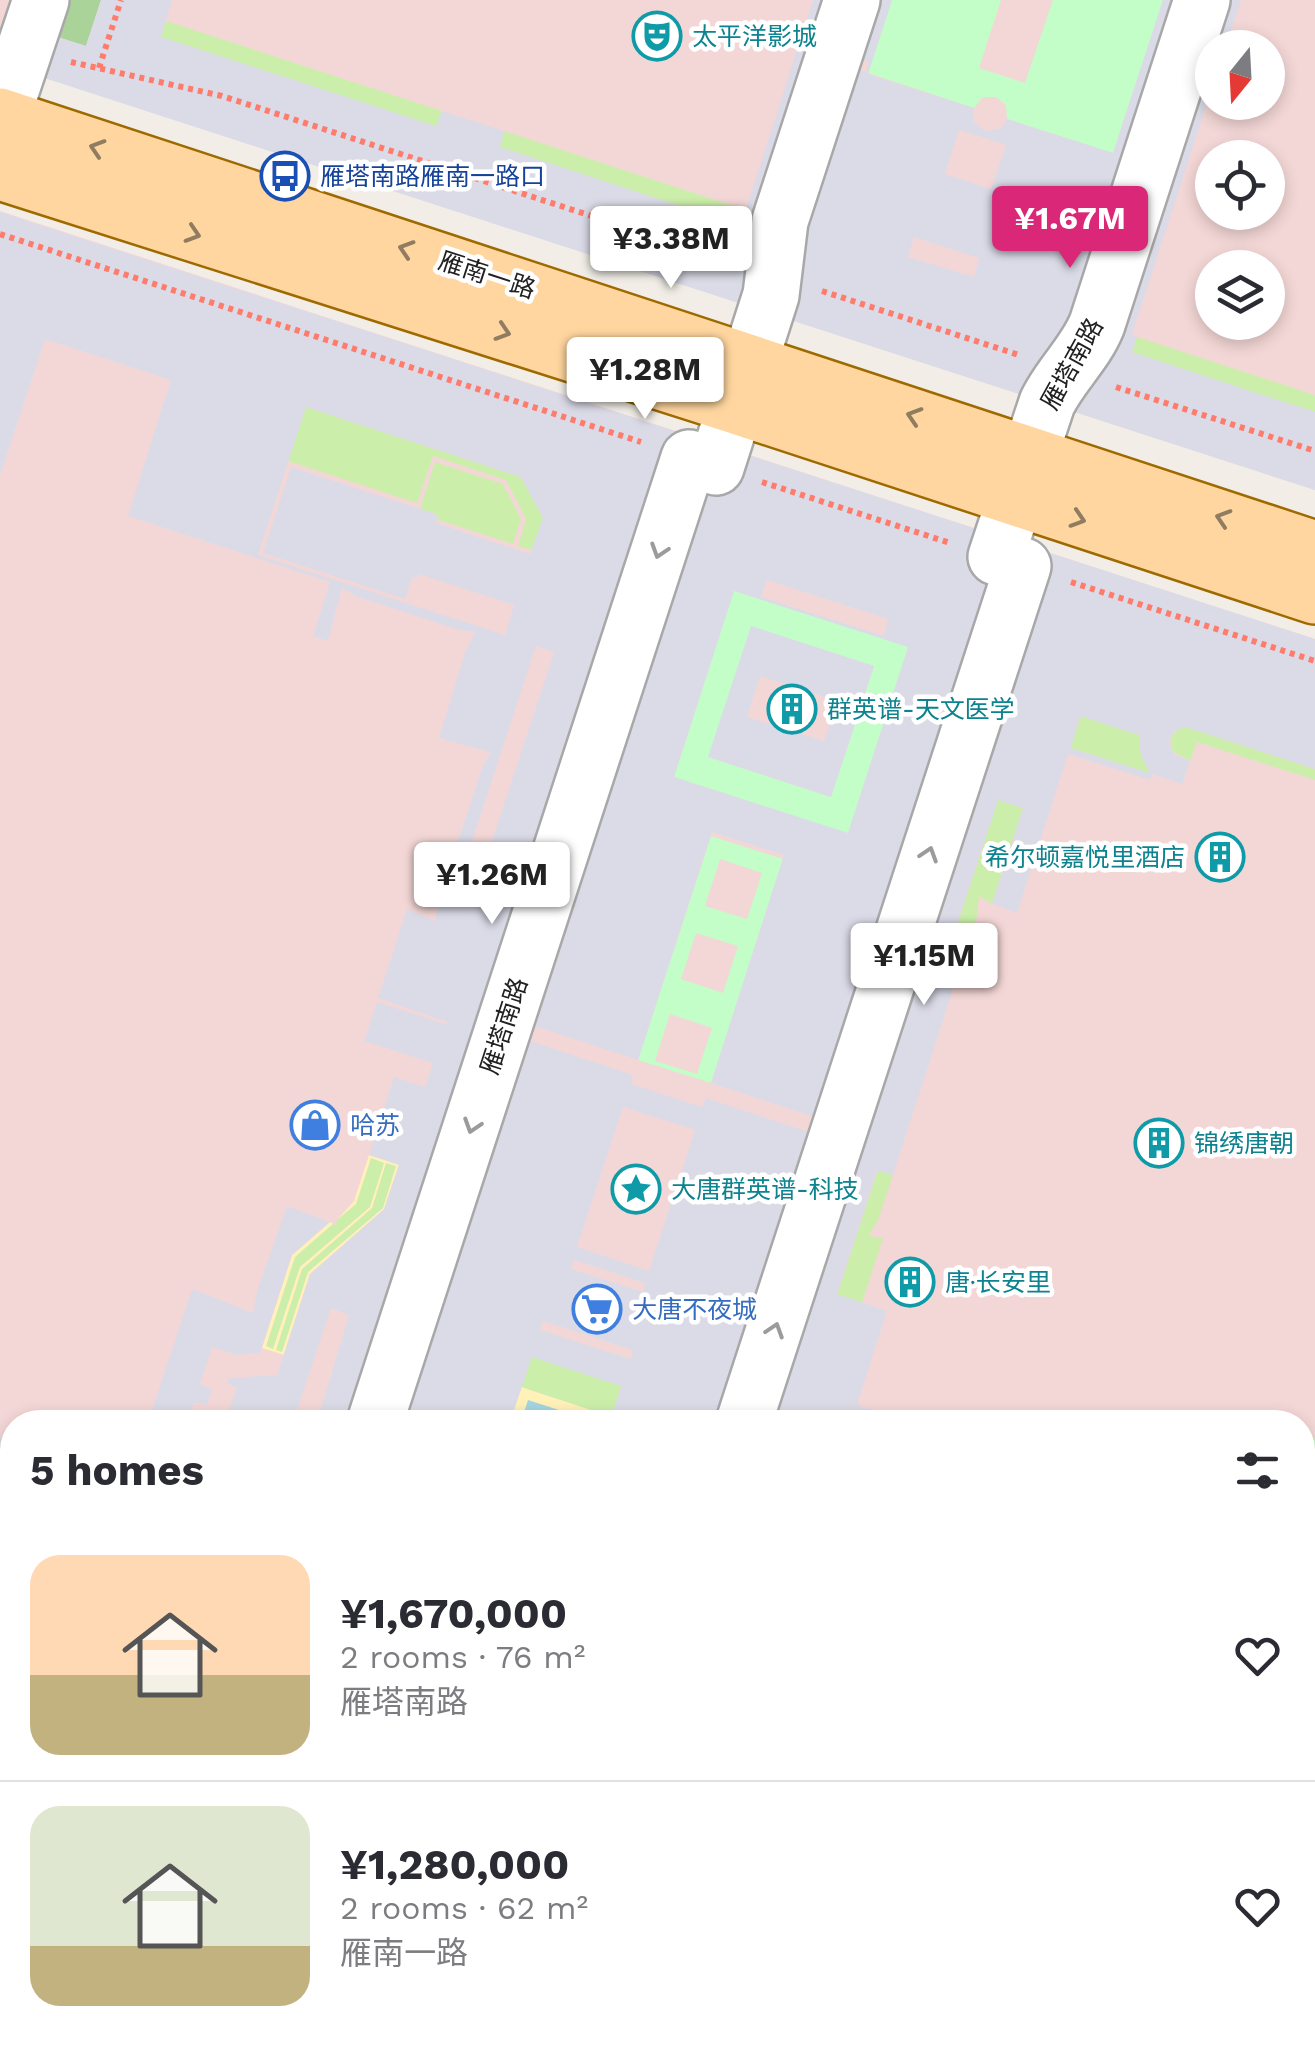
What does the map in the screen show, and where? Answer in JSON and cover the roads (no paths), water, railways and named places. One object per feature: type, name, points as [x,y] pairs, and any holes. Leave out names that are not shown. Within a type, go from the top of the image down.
[{"type":"main road","name":"雁南一路","points":[[1,117],[743,384],[1023,476],[1315,596]]},
{"type":"main road","name":"雁南一路","points":[[0,172],[743,384]]},
{"type":"main road","name":"雁南一路","points":[[1023,476],[1315,549]]},
{"type":"street","name":"雁塔南路","points":[[380,1410],[703,462],[743,384],[774,276],[780,221],[852,0]]},
{"type":"street","name":"雁塔南路","points":[[748,1410],[1009,562],[1023,476],[1047,404],[1097,324],[1202,0]]},
{"type":"street","points":[[1,117],[33,24]]},
{"type":"water","points":[[528,1400],[559,1410],[525,1410]]},
{"type":"place","name":"太平洋影城","points":[[657,36]]},
{"type":"place","name":"雁塔南路雁南一路口","points":[[285,176]]},
{"type":"place","name":"群英谱-天文医学","points":[[792,709]]},
{"type":"place","name":"希尔顿嘉悦里酒店","points":[[1220,857]]},
{"type":"place","name":"哈苏","points":[[315,1125]]},
{"type":"place","name":"锦绣唐朝","points":[[1159,1143]]},
{"type":"place","name":"大唐群英谱-科技","points":[[636,1189]]},
{"type":"place","name":"唐·长安里","points":[[910,1282]]},
{"type":"place","name":"大唐不夜城","points":[[597,1309]]}]
